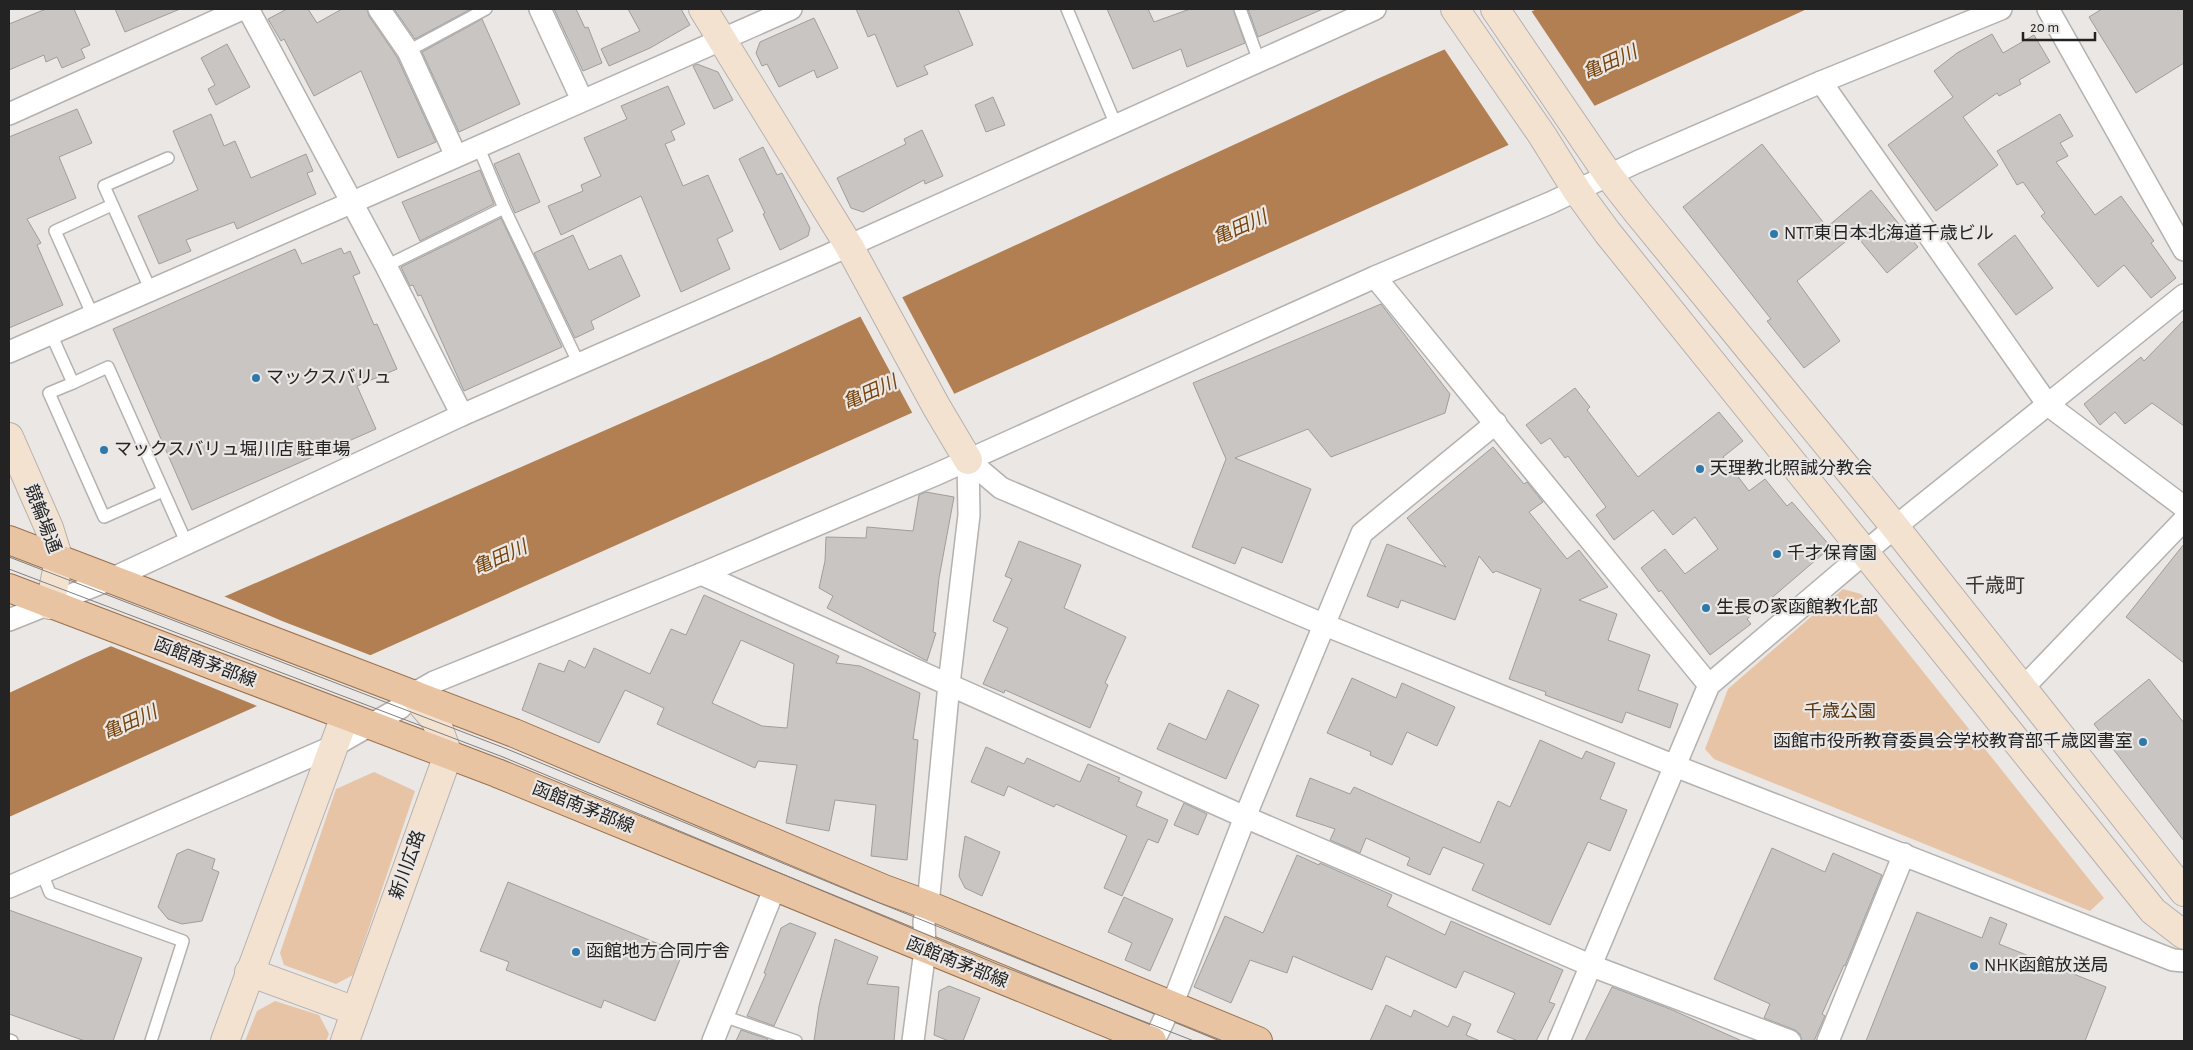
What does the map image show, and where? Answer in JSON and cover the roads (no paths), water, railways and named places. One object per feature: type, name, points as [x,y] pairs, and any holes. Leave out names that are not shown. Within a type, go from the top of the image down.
[{"type":"main road","points":[[9,540],[514,733],[884,889],[928,905],[1258,1041]]},
{"type":"main road","name":"函館南茅部線","points":[[9,588],[448,754],[925,950],[1153,1041]]},
{"type":"street","points":[[9,114],[242,9]]},
{"type":"street","points":[[248,9],[386,266],[462,415]]},
{"type":"street","points":[[379,9],[408,52],[456,156]]},
{"type":"street","points":[[540,9],[582,100]]},
{"type":"street","points":[[703,9],[848,246],[968,460],[1000,488],[1325,625],[1675,766],[2173,960],[2184,961]]},
{"type":"street","points":[[9,352],[352,204],[478,146],[791,9]]},
{"type":"street","points":[[9,620],[111,579],[462,415],[848,246],[1375,9]]},
{"type":"street","points":[[225,1041],[332,747],[357,720],[400,708],[413,694],[434,682],[702,574],[968,460],[1375,277],[1577,191],[1821,82],[2001,9]]},
{"type":"street","points":[[2048,9],[2184,250]]},
{"type":"street","points":[[1497,12],[1609,176],[1895,527],[2184,892]]},
{"type":"street","points":[[1461,18],[1542,134],[1577,191],[1607,232],[2153,911],[2184,935]]},
{"type":"street","points":[[1821,82],[2048,405],[2184,507]]},
{"type":"street","points":[[1375,277],[1496,422],[1709,685]]},
{"type":"street","points":[[1559,1041],[1709,685],[1895,527],[2184,294]]},
{"type":"street","points":[[1153,1041],[1170,1006],[1245,817],[1362,533],[1496,422]]},
{"type":"street","name":"競輪場通","points":[[9,437],[49,528],[59,560],[50,604]]},
{"type":"street","points":[[913,1041],[925,950],[924,921],[928,905],[949,684],[968,515],[968,460]]},
{"type":"street","points":[[2022,689],[2184,520]]},
{"type":"street","points":[[702,574],[1245,817],[1592,966],[1790,1041]]},
{"type":"street","points":[[413,694],[436,721],[448,754]]},
{"type":"street","points":[[9,887],[332,747]]},
{"type":"street","name":"新川広路","points":[[345,1041],[448,754]]},
{"type":"street","points":[[1828,1041],[1904,854]]},
{"type":"street","points":[[713,1041],[775,887]]},
{"type":"street","points":[[249,972],[356,1011]]},
{"type":"lane","points":[[408,52],[486,9]]},
{"type":"lane","points":[[1067,9],[1116,125]]},
{"type":"lane","points":[[1240,9],[1259,61]]},
{"type":"lane","points":[[478,146],[504,208],[579,364]]},
{"type":"lane","points":[[151,290],[104,186],[168,158]]},
{"type":"lane","points":[[93,316],[55,231],[112,205]]},
{"type":"lane","points":[[386,266],[504,208]]},
{"type":"lane","points":[[52,334],[73,383]]},
{"type":"lane","points":[[163,491],[104,517],[49,393],[108,367],[187,544]]},
{"type":"lane","points":[[42,873],[50,893],[183,940],[151,1041]]},
{"type":"lane","points":[[723,1016],[796,1041]]},
{"type":"water","name":"亀田川","points":[[1537,9],[1807,9],[1414,188],[9,817],[9,693],[84,658],[768,359],[1377,79]]},
{"type":"tram line","points":[[9,557],[507,749],[857,894],[1223,1041]]},
{"type":"tram line","points":[[9,569],[503,757],[997,964],[1194,1041]]},
{"type":"place","name":"NTT東日本北海道千歳ビル","points":[[1774,234]]},
{"type":"place","name":"マックスバリュ","points":[[256,378]]},
{"type":"place","name":"マックスバリュ堀川店 駐車場","points":[[104,450]]},
{"type":"place","name":"天理教北照誠分教会","points":[[1700,469]]},
{"type":"place","name":"千才保育園","points":[[1777,554]]},
{"type":"place","name":"生長の家函館教化部","points":[[1706,608]]},
{"type":"place","name":"函館市役所教育委員会学校教育部千歳図書室","points":[[2143,742]]},
{"type":"place","name":"函館地方合同庁舎","points":[[576,952]]},
{"type":"place","name":"NHK函館放送局","points":[[1974,966]]},
{"type":"district","name":"千歳町","points":[[1995,586]]},
{"type":"park label","name":"千歳公園","points":[[1840,712]]}]
